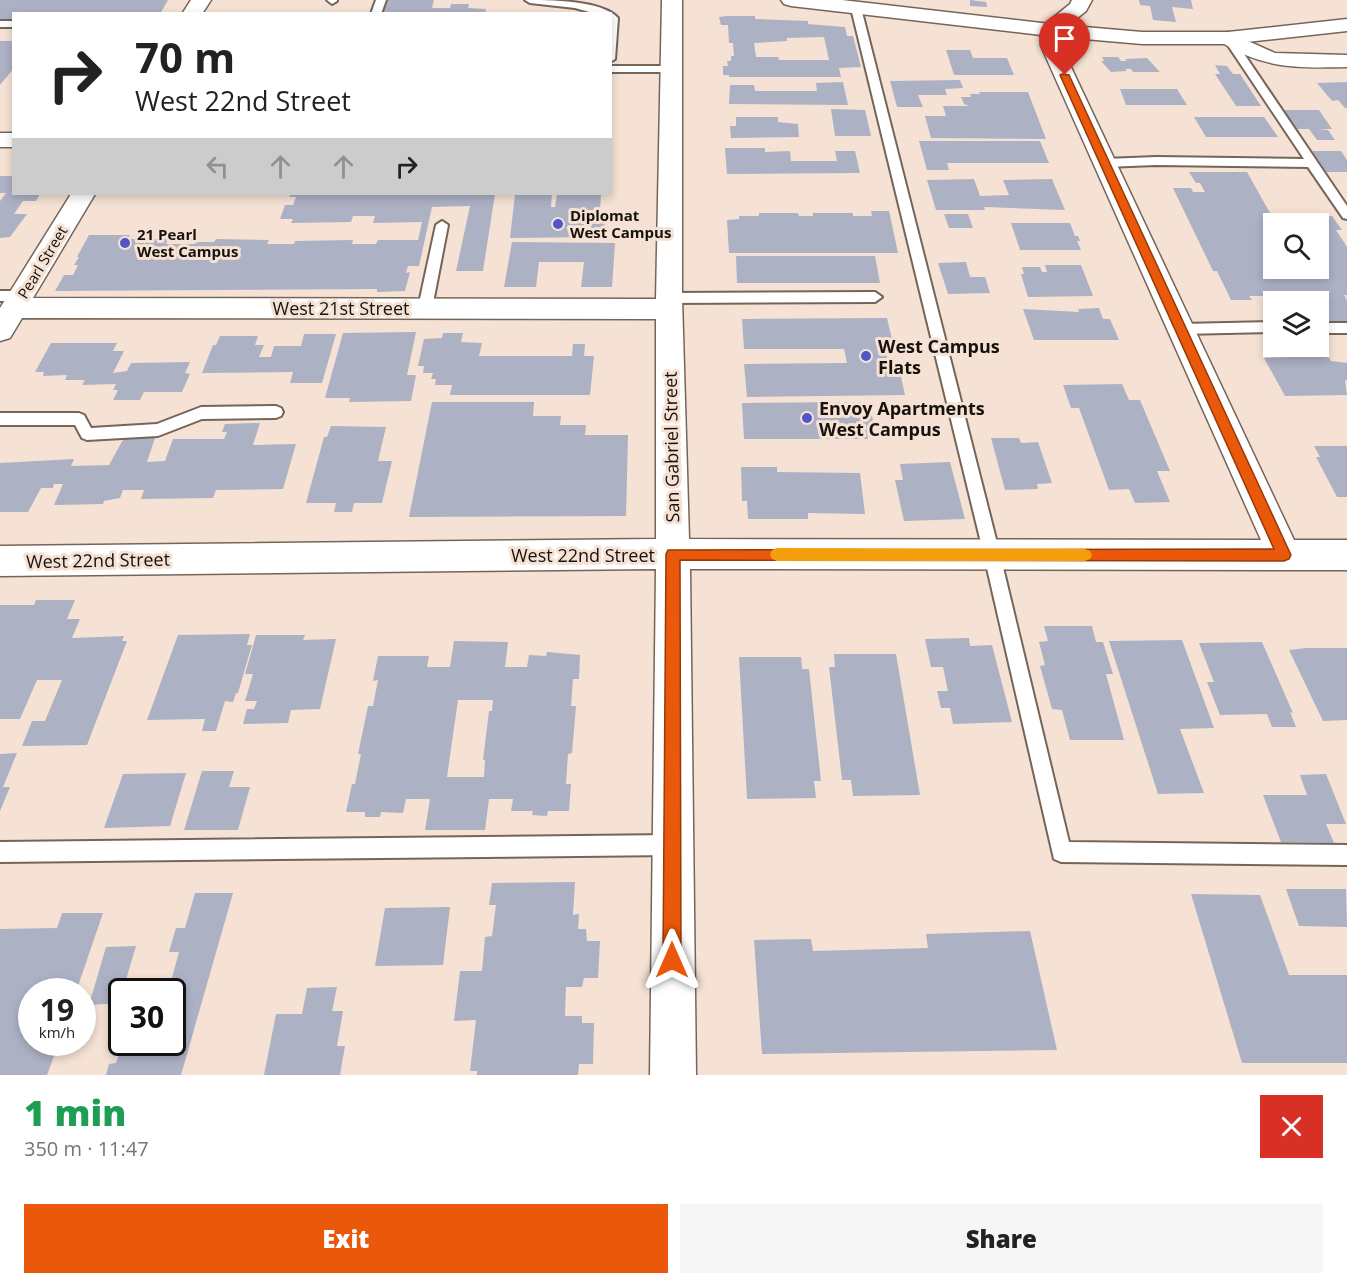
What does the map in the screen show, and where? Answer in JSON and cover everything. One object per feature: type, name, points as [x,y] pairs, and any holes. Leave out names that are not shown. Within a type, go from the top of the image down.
[{"type":"street","name":"San Gabriel Street","points":[[672,0],[669,304],[673,554],[673,1075]]},
{"type":"street","points":[[791,0],[1050,30],[1142,38],[1228,38],[1347,25]]},
{"type":"street","points":[[1050,30],[1079,7],[1082,0]]},
{"type":"street","points":[[1050,30],[1051,46],[1284,555]]},
{"type":"street","points":[[1228,38],[1254,53],[1268,57],[1299,61],[1347,61]]},
{"type":"street","name":"Pearl Street","points":[[9,308],[82,195]]},
{"type":"street","name":"West 21st Street","points":[[9,308],[425,308],[669,304]]},
{"type":"street","name":"West 22nd Street","points":[[0,561],[673,554],[1347,555]]},
{"type":"lane","points":[[530,0],[596,12]]},
{"type":"lane","points":[[856,8],[992,555],[1061,852],[1347,855]]},
{"type":"lane","points":[[612,17],[612,32]]},
{"type":"lane","points":[[1228,38],[1347,215]]},
{"type":"lane","points":[[612,69],[670,69]]},
{"type":"lane","points":[[1105,163],[1156,161],[1311,163]]},
{"type":"lane","points":[[425,308],[442,225]]},
{"type":"lane","points":[[669,304],[875,297]]},
{"type":"lane","points":[[1181,329],[1263,327]]},
{"type":"lane","points":[[1329,328],[1347,328]]},
{"type":"lane","points":[[0,419],[79,419],[87,434],[158,430],[201,414],[276,412]]},
{"type":"lane","points":[[0,852],[672,845]]},
{"type":"building","points":[[0,0],[168,0],[161,12],[12,12],[12,19],[0,19]]},
{"type":"building","points":[[387,0],[434,0],[432,8],[450,8],[451,4],[469,4],[468,8],[486,9],[485,12],[383,12]]},
{"type":"building","points":[[970,0],[986,2],[987,7],[970,6]]},
{"type":"building","points":[[1139,0],[1191,0],[1193,9],[1172,7],[1176,22],[1153,20],[1150,6],[1140,5]]},
{"type":"building","points":[[755,16],[755,19],[808,21],[808,24],[845,27],[847,36],[853,36],[861,67],[839,68],[841,77],[729,77],[729,75],[723,75],[723,66],[728,66],[727,61],[731,61],[731,56],[734,56],[733,43],[729,43],[728,25],[721,25],[719,17]],"holes":[[[824,37],[829,60],[779,60],[778,57],[756,57],[754,43],[787,41],[787,38]]]},
{"type":"building","points":[[0,41],[12,41],[12,70],[0,85]]},
{"type":"building","points":[[946,50],[970,50],[973,58],[1007,58],[1014,75],[954,75]]},
{"type":"building","points":[[1102,57],[1118,57],[1121,61],[1147,58],[1160,72],[1133,72],[1131,69],[1125,69],[1127,71],[1111,72],[1101,61],[1104,61]]},
{"type":"building","points":[[1215,65],[1227,66],[1233,74],[1240,74],[1261,106],[1236,106],[1215,74],[1220,74]]},
{"type":"building","points":[[960,80],[963,88],[945,89],[947,95],[918,95],[923,107],[897,107],[890,81]]},
{"type":"building","points":[[843,82],[848,105],[729,104],[730,85],[754,85],[755,91],[817,91],[816,83]]},
{"type":"building","points":[[1347,82],[1347,108],[1338,100],[1332,101],[1317,83]]},
{"type":"building","points":[[1120,89],[1177,89],[1187,105],[1126,105]]},
{"type":"building","points":[[979,92],[1028,92],[1046,139],[931,138],[925,116],[946,116],[943,106],[969,106],[964,104],[961,97],[971,97],[970,94],[980,94]]},
{"type":"building","points":[[831,109],[865,110],[871,136],[835,136]]},
{"type":"building","points":[[1284,110],[1319,110],[1332,129],[1318,129],[1328,130],[1335,140],[1317,140],[1309,129],[1297,129]]},
{"type":"building","points":[[736,117],[778,117],[778,122],[798,124],[799,137],[731,138],[730,126],[736,126]]},
{"type":"building","points":[[1194,117],[1264,117],[1278,137],[1206,137]]},
{"type":"building","points":[[919,141],[1040,141],[1049,163],[947,163],[949,170],[927,170]]},
{"type":"building","points":[[725,148],[765,148],[765,152],[790,151],[791,161],[837,161],[835,151],[855,151],[860,173],[727,174]]},
{"type":"building","points":[[1312,151],[1341,151],[1347,160],[1347,172],[1326,172]]},
{"type":"building","points":[[1189,172],[1247,172],[1270,213],[1263,213],[1263,279],[1329,279],[1329,216],[1332,216],[1342,230],[1336,230],[1347,247],[1347,295],[1344,295],[1347,300],[1347,321],[1329,321],[1329,291],[1263,291],[1263,296],[1249,296],[1252,300],[1231,300],[1217,271],[1213,271],[1173,188],[1191,188],[1193,192],[1205,192],[1200,183],[1196,183]]},
{"type":"building","points":[[0,176],[12,176],[12,195],[39,195],[36,201],[23,201],[14,214],[27,214],[10,237],[0,238],[0,201],[6,193],[0,193]]},
{"type":"building","points":[[974,179],[980,196],[1009,195],[1003,180],[1052,179],[1065,210],[984,207],[985,210],[936,210],[927,180]]},
{"type":"building","name":"21 Pearl West Campus","points":[[290,195],[495,195],[483,271],[456,271],[470,206],[432,207],[419,266],[408,266],[406,273],[410,272],[405,291],[377,292],[377,289],[55,291],[64,275],[73,275],[78,265],[74,265],[79,257],[77,257],[89,235],[130,235],[127,239],[168,239],[166,244],[195,244],[195,242],[214,242],[216,239],[269,240],[267,244],[353,240],[352,244],[376,244],[378,240],[418,240],[422,222],[373,223],[375,216],[353,216],[351,222],[291,223],[293,219],[280,219],[285,205],[293,205],[296,197],[289,197]]},
{"type":"building","name":"Diplomat West Campus","points":[[515,195],[552,195],[551,207],[555,207],[557,195],[601,195],[600,211],[605,211],[604,237],[510,238]]},
{"type":"building","points":[[871,211],[889,211],[898,253],[729,253],[727,220],[739,219],[739,216],[759,216],[759,213],[798,213],[799,216],[813,216],[813,213],[853,213],[853,216],[872,216]]},
{"type":"building","points":[[944,214],[968,214],[973,228],[949,228]]},
{"type":"building","points":[[1011,223],[1070,223],[1075,236],[1078,236],[1080,241],[1077,241],[1081,250],[1020,250]]},
{"type":"building","points":[[512,242],[615,243],[612,287],[581,287],[584,262],[539,262],[536,287],[504,287]]},
{"type":"building","points":[[736,256],[875,256],[880,283],[737,283]]},
{"type":"building","points":[[966,262],[970,277],[985,277],[990,293],[948,294],[938,263]]},
{"type":"building","points":[[1045,265],[1081,265],[1093,296],[1028,297],[1021,274],[1024,274],[1022,267],[1040,267],[1042,272],[1047,272]]},
{"type":"building","points":[[1099,308],[1103,319],[1110,319],[1119,340],[1034,340],[1023,309],[1079,312],[1078,309]]},
{"type":"building","name":"West Campus Flats","points":[[887,318],[894,348],[885,348],[888,363],[898,363],[905,395],[747,397],[744,364],[847,363],[844,349],[744,349],[742,319]]},
{"type":"building","points":[[416,332],[407,375],[416,375],[411,401],[349,402],[350,398],[325,398],[343,333]]},
{"type":"building","points":[[443,333],[463,333],[461,342],[482,343],[479,356],[572,356],[573,344],[585,344],[584,356],[594,356],[590,395],[450,395],[452,385],[435,385],[436,379],[431,379],[433,373],[423,373],[424,366],[418,366],[424,339],[442,338]]},
{"type":"building","points":[[304,334],[336,334],[322,383],[290,383],[293,372],[202,373],[213,345],[216,345],[220,336],[258,336],[255,345],[264,345],[259,357],[271,357],[274,346],[301,346]]},
{"type":"building","points":[[51,343],[117,343],[113,351],[124,351],[113,373],[127,371],[131,363],[190,362],[185,373],[190,374],[182,392],[144,392],[140,400],[113,400],[118,390],[113,390],[116,384],[82,385],[85,380],[65,380],[67,375],[43,376],[44,372],[35,372]]},
{"type":"building","points":[[1329,357],[1331,361],[1347,363],[1347,380],[1345,380],[1347,395],[1285,396],[1264,358]]},
{"type":"building","points":[[1122,384],[1129,400],[1140,400],[1170,471],[1157,471],[1170,502],[1135,503],[1129,489],[1109,490],[1079,408],[1071,408],[1063,385]]},
{"type":"building","points":[[432,402],[534,402],[533,416],[561,416],[560,425],[586,425],[585,435],[628,435],[626,516],[409,517]]},
{"type":"building","name":"Envoy Apartments West Campus","points":[[862,402],[862,404],[870,404],[875,432],[867,432],[868,439],[744,439],[742,403]]},
{"type":"building","points":[[260,423],[253,445],[296,444],[283,489],[216,490],[213,498],[141,499],[144,490],[123,490],[120,498],[104,501],[103,504],[54,505],[63,484],[54,484],[53,488],[41,488],[28,512],[0,512],[0,463],[74,459],[71,466],[109,465],[124,438],[155,438],[147,462],[165,461],[173,439],[224,439],[227,432],[222,432],[225,424]]},
{"type":"building","points":[[331,426],[386,427],[378,461],[392,461],[382,503],[354,503],[352,512],[334,512],[336,503],[306,503],[324,437],[327,437]]},
{"type":"building","points":[[991,438],[1019,438],[1021,443],[1038,442],[1052,483],[1037,484],[1038,489],[1005,490]]},
{"type":"building","points":[[1314,446],[1347,446],[1347,497],[1337,497],[1316,457],[1320,457]]},
{"type":"building","points":[[950,462],[965,519],[904,521],[895,480],[903,480],[900,464]]},
{"type":"building","points":[[741,467],[777,467],[777,472],[860,473],[865,514],[808,513],[808,519],[748,519],[747,501],[742,501]]},
{"type":"building","points":[[36,600],[75,600],[67,619],[80,619],[72,638],[124,636],[122,641],[127,641],[87,745],[22,746],[32,721],[45,721],[62,680],[37,680],[20,719],[0,719],[0,605],[34,605]]},
{"type":"building","points":[[1044,626],[1092,626],[1096,642],[1103,642],[1113,674],[1106,674],[1124,740],[1070,740],[1062,710],[1052,709],[1040,666],[1045,665],[1039,642],[1048,641]]},
{"type":"building","points":[[250,634],[247,645],[252,645],[238,693],[233,702],[225,701],[216,731],[202,731],[205,719],[147,720],[178,635]]},
{"type":"building","points":[[256,635],[305,635],[303,640],[336,639],[320,709],[291,710],[288,723],[243,724],[247,709],[254,709],[257,701],[245,701],[253,674],[245,674]]},
{"type":"building","points":[[969,638],[970,646],[992,645],[1012,722],[953,724],[950,708],[941,708],[937,691],[948,691],[943,667],[931,667],[925,639]]},
{"type":"building","points":[[1182,640],[1214,728],[1180,729],[1204,793],[1158,794],[1109,641]]},
{"type":"building","points":[[454,641],[508,642],[505,667],[527,667],[529,655],[546,656],[547,652],[580,655],[579,679],[573,679],[571,706],[576,706],[572,753],[568,754],[566,784],[571,784],[569,811],[548,811],[547,816],[532,815],[533,811],[511,811],[513,799],[489,799],[485,830],[425,830],[430,799],[406,799],[403,813],[381,812],[380,817],[365,817],[365,812],[346,812],[352,784],[355,784],[361,754],[358,754],[368,706],[373,706],[378,680],[373,681],[378,656],[429,656],[427,667],[450,667]],"holes":[[[458,700],[493,700],[492,711],[489,711],[483,760],[485,760],[484,777],[447,777]]]},
{"type":"building","points":[[1262,642],[1293,713],[1290,712],[1296,727],[1272,727],[1267,714],[1220,715],[1207,682],[1214,682],[1199,643]]},
{"type":"building","points":[[1347,648],[1347,720],[1323,721],[1289,650]]},
{"type":"building","points":[[834,654],[896,654],[920,795],[853,796],[851,780],[842,780],[829,667],[835,667]]},
{"type":"building","points":[[739,657],[801,657],[802,669],[809,669],[821,781],[814,781],[816,798],[747,799]]},
{"type":"building","points":[[17,753],[3,787],[10,787],[0,811],[0,754]]},
{"type":"building","points":[[202,771],[234,771],[229,787],[250,787],[238,830],[184,830]]},
{"type":"building","points":[[186,773],[170,826],[104,828],[123,774]]},
{"type":"building","points":[[1326,774],[1346,824],[1326,824],[1334,843],[1281,842],[1263,795],[1307,795],[1300,775]]},
{"type":"building","points":[[575,882],[573,915],[579,914],[578,929],[586,929],[587,941],[600,941],[598,978],[584,978],[582,987],[566,987],[565,1016],[582,1016],[582,1023],[594,1023],[593,1064],[579,1064],[578,1075],[477,1075],[477,1071],[470,1071],[476,1020],[454,1021],[460,971],[482,971],[485,937],[492,936],[496,905],[489,905],[492,883]]},
{"type":"building","points":[[1286,889],[1346,889],[1347,927],[1299,926]]},
{"type":"building","points":[[195,893],[233,893],[181,1075],[106,1075],[109,1064],[116,1063],[118,1056],[186,1056],[186,978],[172,978],[179,952],[169,952],[176,928],[185,928]]},
{"type":"building","points":[[1191,894],[1260,895],[1289,975],[1347,975],[1347,1063],[1242,1063]]},
{"type":"building","points":[[450,907],[443,965],[375,966],[385,908]]},
{"type":"building","points":[[62,913],[103,913],[81,978],[18,978],[18,1056],[54,1056],[47,1075],[0,1075],[0,929],[57,928]]},
{"type":"building","points":[[1030,931],[1057,1050],[762,1054],[754,940],[811,939],[813,951],[928,948],[926,934]]},
{"type":"building","points":[[136,946],[126,978],[108,978],[108,1004],[96,1005],[96,981],[106,947]]},
{"type":"building","points":[[337,987],[332,1011],[343,1011],[337,1046],[345,1046],[340,1075],[264,1075],[276,1014],[302,1014],[307,988]]},
{"type":"slow traffic","points":[[777,555],[1085,555]]},
{"type":"place","name":"Diplomat West Campus","points":[[558,224]]},
{"type":"place","name":"21 Pearl West Campus","points":[[125,243]]},
{"type":"place","name":"West Campus Flats","points":[[866,356]]},
{"type":"place","name":"Envoy Apartments West Campus","points":[[807,418]]},
{"type":"route","points":[[672,960],[673,554],[1284,555],[1065,75]]}]
